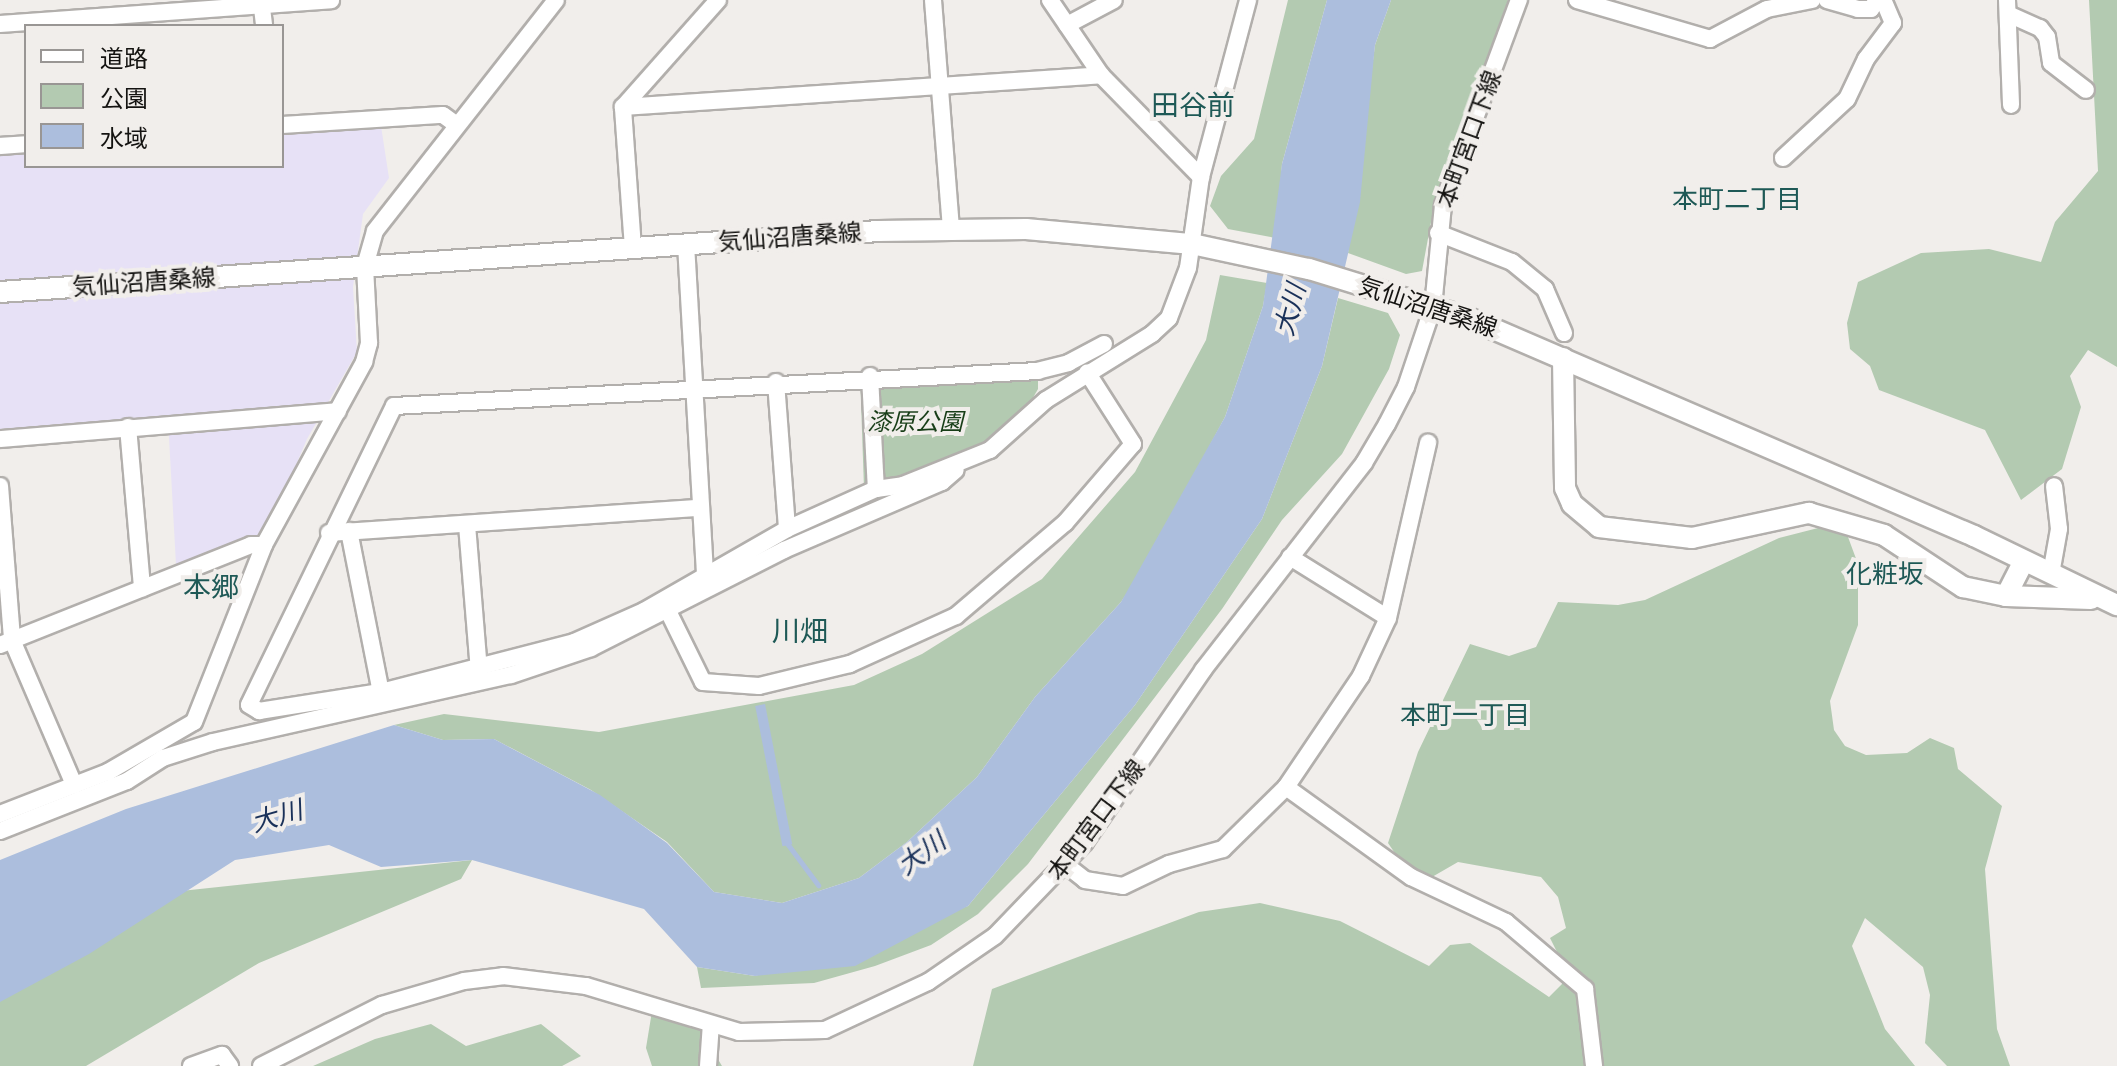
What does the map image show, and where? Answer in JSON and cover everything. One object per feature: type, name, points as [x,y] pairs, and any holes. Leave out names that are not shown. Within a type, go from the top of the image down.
[{"type":"main road","name":"気仙沼唐桑線","points":[[0,292],[951,228],[1026,229],[1192,244],[1232,250],[1433,307],[1563,358],[2024,561],[2112,603]]},
{"type":"main road","name":"気仙沼唐桑線","points":[[1563,358],[1565,488],[1572,504],[1599,527],[1692,538],[1809,513],[1884,535],[1963,587],[2006,596],[2112,603]]},
{"type":"main road","points":[[2006,596],[2024,561]]},
{"type":"street","points":[[0,24],[108,21],[262,2],[331,0]]},
{"type":"street","points":[[0,814],[108,772],[194,722],[264,545],[338,411],[369,343],[365,266],[375,231],[556,0]]},
{"type":"street","points":[[633,248],[623,107],[718,0]]},
{"type":"street","points":[[933,0],[951,228]]},
{"type":"street","points":[[1050,0],[1101,75],[1201,177]]},
{"type":"street","points":[[1067,25],[1114,0]]},
{"type":"street","points":[[1104,344],[1069,363],[1038,371],[870,376],[694,386],[504,403],[394,406],[329,533],[249,705],[259,711],[381,692],[479,670],[574,642],[644,611],[787,529],[876,489],[903,485],[990,450],[1087,372],[1131,349],[1169,318],[1192,244],[1201,177],[1248,0]]},
{"type":"street","name":"本町宮口下線","points":[[261,1066],[382,1005],[464,981],[503,976],[586,986],[711,1027],[781,1035],[825,1030],[865,1014],[970,955],[1066,865],[1203,670],[1364,463],[1387,424],[1406,387],[1433,307],[1443,205],[1519,0]]},
{"type":"street","points":[[1577,0],[1710,39],[1767,9],[1812,0]]},
{"type":"street","points":[[1783,158],[1847,99],[1866,59],[1893,23],[1880,0],[1871,9],[1858,9],[1827,0]]},
{"type":"street","points":[[262,2],[264,24]]},
{"type":"street","points":[[2008,7],[2040,28],[2047,37],[2051,63],[2086,90]]},
{"type":"street","points":[[2008,7],[2011,105]]},
{"type":"street","points":[[623,107],[939,82],[1101,75]]},
{"type":"street","points":[[284,125],[443,115],[457,125]]},
{"type":"street","points":[[0,146],[24,144]]},
{"type":"street","points":[[1438,233],[1512,262],[1545,289],[1564,333]]},
{"type":"street","points":[[686,244],[705,574]]},
{"type":"street","points":[[668,611],[703,682],[759,686],[850,664],[956,616],[1065,523],[1133,444],[1087,372]]},
{"type":"street","points":[[870,376],[876,489]]},
{"type":"street","points":[[776,382],[787,529]]},
{"type":"street","points":[[0,439],[338,411]]},
{"type":"street","points":[[128,427],[142,588]]},
{"type":"street","points":[[1066,865],[1085,880],[1123,886],[1169,864],[1223,849],[1286,787],[1361,676],[1388,618],[1428,443]]},
{"type":"street","points":[[0,831],[127,781],[188,750],[537,668],[668,611],[784,550],[942,482],[973,456]]},
{"type":"street","points":[[0,486],[6,643],[74,785]]},
{"type":"street","points":[[2051,574],[2059,529],[2054,486]]},
{"type":"street","points":[[329,533],[699,508]]},
{"type":"street","points":[[467,525],[479,670]]},
{"type":"street","points":[[349,531],[381,692]]},
{"type":"street","points":[[6,643],[251,545],[264,545]]},
{"type":"street","points":[[1290,557],[1388,618]]},
{"type":"street","points":[[1286,787],[1411,877],[1506,922],[1585,989],[1594,1066]]},
{"type":"street","points":[[708,1066],[711,1027]]},
{"type":"street","points":[[191,1066],[222,1055],[230,1066]]},
{"type":"shaded area","points":[[381,126],[389,178],[363,214],[353,287],[357,352],[307,439],[268,531],[176,565],[168,419],[0,431],[0,153],[24,151],[24,168],[284,168],[284,133]]},
{"type":"green space","points":[[1288,0],[1327,0],[1282,164],[1276,238],[1228,229],[1210,206],[1221,176],[1254,139]]},
{"type":"green space","points":[[1391,0],[1508,0],[1434,206],[1422,271],[1406,274],[1348,253],[1375,45]]},
{"type":"green space","points":[[2089,0],[2117,0],[2117,367],[2088,350],[2070,376],[2081,407],[2062,469],[2021,500],[1985,430],[1879,390],[1870,366],[1850,349],[1847,323],[1858,282],[1921,253],[1989,249],[2041,262],[2055,222],[2098,171]]},
{"type":"green space","points":[[1220,275],[1267,283],[1263,306],[1225,417],[1145,566],[1121,602],[1035,697],[977,777],[907,842],[859,878],[782,903],[714,892],[667,842],[591,790],[494,739],[443,740],[394,725],[444,714],[599,732],[854,685],[922,654],[1042,579],[1135,472],[1206,340]]},
{"type":"green space","points":[[1338,298],[1388,313],[1400,335],[1389,369],[1342,454],[1282,520],[1222,609],[1028,864],[978,914],[931,945],[875,966],[814,983],[701,988],[697,967],[755,976],[968,906],[1135,705],[1262,519],[1322,366]]},
{"type":"green space","name":"漆原公園","points":[[1038,364],[1038,389],[1026,410],[974,459],[864,488],[860,374]]},
{"type":"green space","points":[[1822,527],[1848,537],[1858,564],[1858,625],[1830,701],[1834,730],[1845,746],[1866,755],[1907,753],[1930,738],[1954,748],[1958,769],[2002,806],[1985,869],[1997,1029],[2010,1066],[1947,1066],[1925,1043],[1930,995],[1923,967],[1865,918],[1852,946],[1885,1029],[1915,1066],[973,1066],[992,989],[1199,912],[1260,903],[1340,921],[1429,966],[1450,945],[1470,943],[1549,997],[1562,984],[1563,964],[1550,938],[1566,928],[1558,897],[1541,877],[1458,862],[1432,877],[1403,865],[1388,843],[1418,752],[1470,644],[1509,656],[1536,647],[1558,602],[1618,605],[1645,600],[1779,538]]},
{"type":"green space","points":[[472,860],[461,879],[259,963],[86,1066],[0,1066],[0,999],[113,937],[181,891]]},
{"type":"green space","points":[[654,999],[697,1024],[722,1066],[652,1066],[646,1048]]},
{"type":"green space","points":[[431,1024],[466,1046],[541,1024],[581,1056],[562,1066],[313,1066],[375,1039]]},
{"type":"water","name":"大川","points":[[1327,0],[1391,0],[1375,45],[1360,202],[1322,366],[1262,519],[1135,705],[968,906],[855,966],[755,976],[697,967],[644,909],[472,860],[381,867],[329,845],[235,860],[89,954],[0,1002],[0,860],[126,809],[394,725],[443,740],[494,739],[600,795],[667,843],[714,892],[782,903],[859,878],[907,842],[977,777],[1035,697],[1121,602],[1225,417],[1263,306],[1282,164]]},
{"type":"water","points":[[765,704],[792,844],[782,846],[755,706]]},
{"type":"waterway","points":[[786,842],[818,885]]},
{"type":"district","name":"田谷前","points":[[1193,106]]},
{"type":"district","name":"本町二丁目","points":[[1737,200]]},
{"type":"district","name":"化粧坂","points":[[1885,575]]},
{"type":"district","name":"本郷","points":[[211,588]]},
{"type":"district","name":"川畑","points":[[800,632]]},
{"type":"district","name":"本町一丁目","points":[[1465,716]]}]
